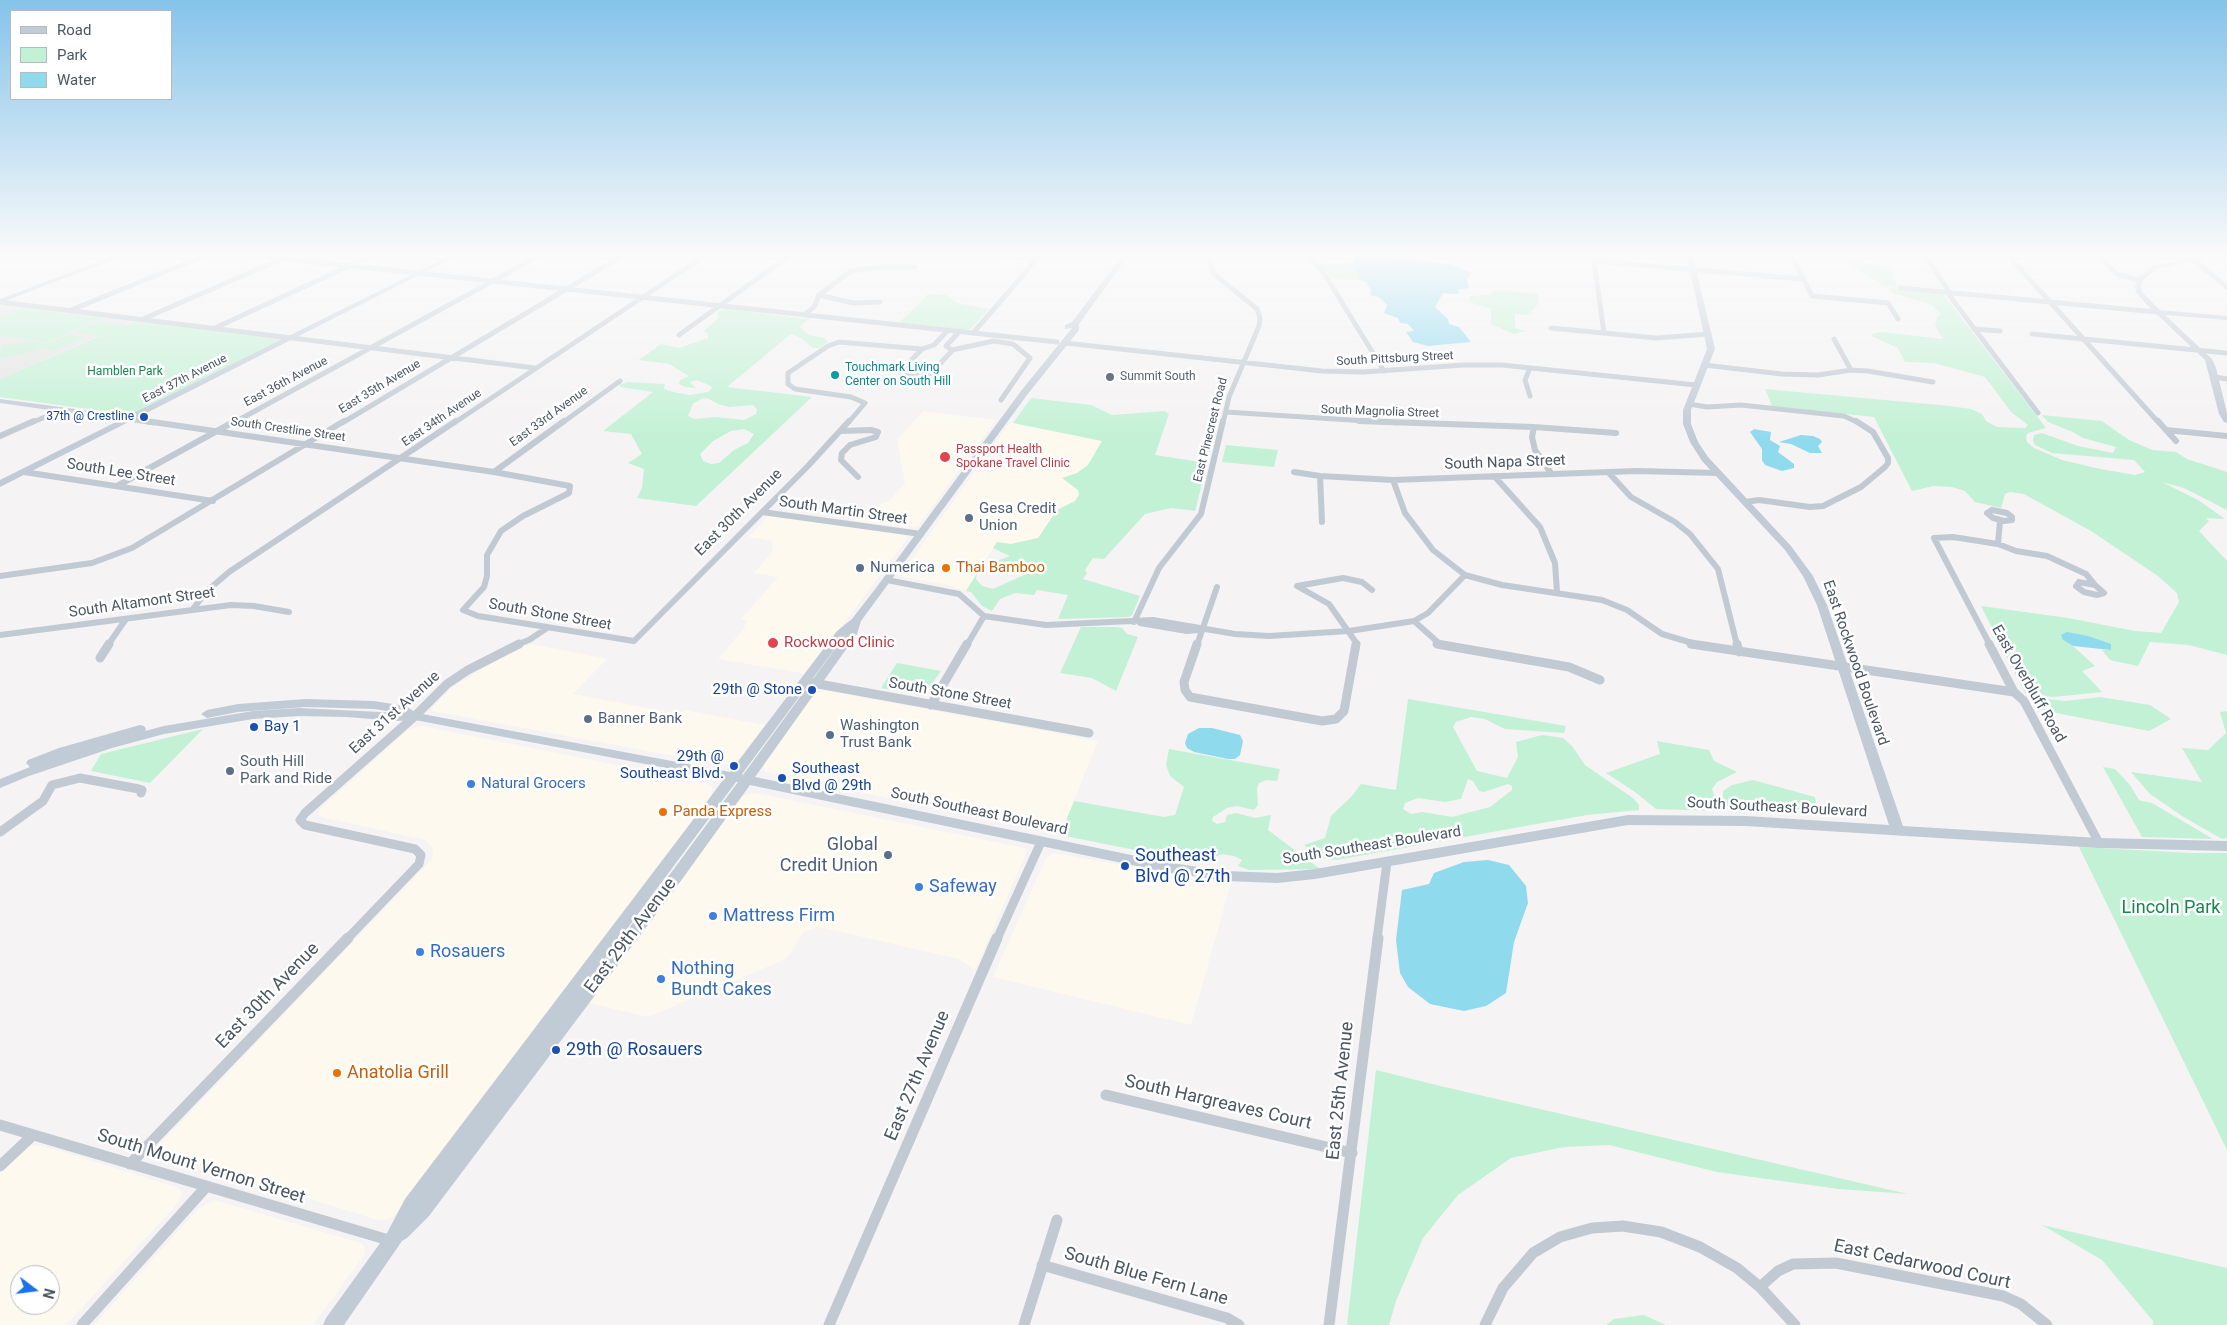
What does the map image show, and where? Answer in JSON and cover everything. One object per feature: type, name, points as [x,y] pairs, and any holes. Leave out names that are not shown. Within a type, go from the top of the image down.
[{"type":"main road","name":"East 37th Avenue","points":[[0,484],[337,315]]},
{"type":"main road","name":"East 29th Avenue","points":[[333,1325],[392,1241],[423,1210],[610,965],[740,779],[811,683],[844,630],[856,621],[887,580],[1059,345],[1069,326],[1075,324],[1082,315]]},
{"type":"main road","name":"East Rockwood Boulevard","points":[[1705,315],[1711,349],[1696,385],[1694,405],[1687,424],[1694,442],[1718,473],[1748,502],[1788,548],[1808,576],[1822,604],[1898,831]]},
{"type":"main road","points":[[2160,315],[2199,350],[2210,363],[2223,414],[2227,420]]},
{"type":"main road","points":[[2190,315],[2227,318]]},
{"type":"main road","name":"South Crestline Street","points":[[0,401],[129,420]]},
{"type":"main road","name":"South Southeast Boulevard","points":[[0,776],[63,751],[119,734],[184,718],[238,708],[278,704],[374,705],[404,710],[415,716]]},
{"type":"main road","name":"South Southeast Boulevard","points":[[0,784],[25,773],[108,745],[164,730],[213,720],[300,712],[347,713],[396,717],[415,716],[740,779],[1165,868],[1226,876],[1277,878],[1315,874],[1628,820],[1746,821],[2100,843],[2227,846]]},
{"type":"street","points":[[108,315],[535,368]]},
{"type":"street","points":[[141,319],[151,315]]},
{"type":"street","points":[[216,328],[244,315]]},
{"type":"street","name":"East 36th Avenue","points":[[117,486],[431,315]]},
{"type":"street","name":"East 35th Avenue","points":[[0,576],[92,563],[132,548],[524,315]]},
{"type":"street","name":"East 34th Avenue","points":[[193,609],[207,591],[229,572],[616,315]]},
{"type":"street","points":[[679,335],[708,315]]},
{"type":"street","name":"South Pittsburg Street","points":[[804,315],[948,330],[1059,345],[1336,372],[1384,371],[1464,365],[1530,368],[1696,385]]},
{"type":"street","points":[[973,333],[988,315]]},
{"type":"street","name":"East Pinecrest Road","points":[[1134,622],[1160,568],[1201,514],[1234,381],[1259,326],[1259,315]]},
{"type":"street","points":[[1350,315],[1384,371]]},
{"type":"street","points":[[1601,315],[1604,333]]},
{"type":"street","points":[[1895,315],[1898,319]]},
{"type":"street","points":[[1964,315],[2038,413]]},
{"type":"street","points":[[2060,315],[2176,441]]},
{"type":"street","points":[[1551,328],[1663,338],[1709,334]]},
{"type":"street","points":[[1974,329],[2000,331]]},
{"type":"street","points":[[934,345],[948,330]]},
{"type":"street","points":[[946,346],[959,332]]},
{"type":"street","points":[[2032,334],[2227,353]]},
{"type":"street","points":[[1834,339],[1851,370]]},
{"type":"street","points":[[952,350],[946,346],[934,345],[922,349],[900,372],[905,375],[915,376],[931,373],[942,364],[952,350],[994,341],[1013,344],[1030,358],[1001,400]]},
{"type":"street","name":"East 30th Avenue","points":[[634,642],[862,409],[863,401],[851,397],[795,389],[788,384],[788,373],[828,346],[839,342],[922,349]]},
{"type":"street","points":[[1704,365],[1809,375],[1851,370],[1868,371],[1933,382]]},
{"type":"street","points":[[1530,368],[1525,380],[1530,396]]},
{"type":"street","points":[[2215,379],[2227,381]]},
{"type":"street","name":"East 33rd Avenue","points":[[494,472],[620,381]]},
{"type":"street","points":[[1694,405],[1741,405],[1844,416],[1860,423],[1873,432],[1888,458],[1888,463],[1885,467],[1862,486],[1823,506],[1764,501],[1748,502]]},
{"type":"street","points":[[0,436],[61,410]]},
{"type":"street","name":"South Magnolia Street","points":[[1226,412],[1346,421],[1534,427],[1616,433]]},
{"type":"street","name":"South Crestline Street","points":[[129,420],[494,472],[556,482],[572,488],[569,492],[523,516],[501,531],[488,555],[487,576],[484,587],[463,610]]},
{"type":"street","points":[[1534,427],[1532,437],[1535,450],[1551,473]]},
{"type":"street","points":[[840,431],[871,430],[878,432],[876,437],[850,445],[842,453],[841,460],[858,477]]},
{"type":"street","points":[[2166,430],[2227,436]]},
{"type":"street","name":"South Lee Street","points":[[24,472],[213,500]]},
{"type":"street","name":"South Napa Street","points":[[1294,472],[1320,476],[1393,480],[1551,473],[1718,473]]},
{"type":"street","points":[[1608,472],[1631,497],[1675,522],[1690,534],[1718,569],[1739,652]]},
{"type":"street","points":[[1320,476],[1322,522]]},
{"type":"street","points":[[1495,476],[1540,527],[1555,563],[1557,592]]},
{"type":"street","points":[[1393,480],[1405,512],[1434,550],[1465,575],[1502,585],[1588,597],[1616,604],[1641,618],[1662,634],[1690,644],[2014,692]]},
{"type":"street","name":"South Martin Street","points":[[762,512],[921,534]]},
{"type":"street","points":[[2000,520],[1998,544],[2016,550],[2047,556],[2073,566],[2086,574],[2095,585]]},
{"type":"street","name":"East Overbluff Road","points":[[1998,544],[1953,537],[1934,538],[2014,692],[2024,701],[2100,843]]},
{"type":"street","points":[[887,580],[959,594],[984,616],[1046,625],[1134,622],[1186,631],[1202,629],[1269,636],[1349,631],[1414,621],[1428,613],[1465,575]]},
{"type":"street","points":[[1217,587],[1184,682],[1185,690],[1190,697],[1322,721],[1336,719],[1344,711],[1356,646],[1349,631],[1328,604],[1321,598],[1297,586],[1348,579],[1362,582],[1372,590]]},
{"type":"street","name":"South Altamont Street","points":[[0,635],[231,605],[254,606],[289,612]]},
{"type":"street","name":"South Stone Street","points":[[463,610],[478,616],[634,642]]},
{"type":"street","points":[[931,705],[984,616]]},
{"type":"street","points":[[100,658],[126,619]]},
{"type":"street","points":[[1414,621],[1437,644],[1444,647],[1569,667],[1600,680]]},
{"type":"street","name":"East 31st Avenue","points":[[415,849],[305,825],[300,820],[304,813],[415,716],[436,693],[468,670],[507,649],[529,640],[547,628]]},
{"type":"street","name":"South Stone Street","points":[[811,683],[1089,734]]},
{"type":"street","points":[[0,832],[43,801],[52,785],[80,778],[139,788],[142,790],[141,793]]},
{"type":"street","name":"East 27th Avenue","points":[[829,1325],[982,972],[1041,842]]},
{"type":"street","name":"East 30th Avenue","points":[[130,1164],[419,864],[421,855],[415,849]]},
{"type":"street","name":"East 25th Avenue","points":[[1329,1325],[1387,862]]},
{"type":"street","name":"South Hargreaves Court","points":[[1106,1095],[1352,1153]]},
{"type":"street","name":"South Mount Vernon Street","points":[[0,1124],[392,1241]]},
{"type":"street","points":[[0,1166],[33,1135]]},
{"type":"street","points":[[82,1325],[206,1187]]},
{"type":"street","points":[[1024,1325],[1057,1220]]},
{"type":"street","points":[[1485,1325],[1503,1288],[1533,1253],[1560,1237],[1592,1228],[1623,1226],[1661,1232],[1700,1247],[1737,1268],[1760,1287],[1795,1325]]},
{"type":"street","name":"East Cedarwood Court","points":[[1760,1287],[1778,1271],[1793,1264],[1836,1263],[2003,1296],[2021,1304],[2047,1325]]},
{"type":"street","name":"South Blue Fern Lane","points":[[1042,1265],[1227,1318],[1239,1325]]},
{"type":"shaded area","points":[[0,315],[92,315],[136,320],[0,379]]},
{"type":"shaded area","points":[[923,411],[996,420],[918,526],[909,528],[855,521],[865,509],[889,501],[905,483],[897,440]]},
{"type":"shaded area","points":[[1011,421],[1103,441],[1088,465],[1077,473],[1063,478],[1078,490],[1079,495],[1075,501],[1057,510],[1038,538],[1011,544],[997,542],[966,591],[948,585],[903,577],[901,574]]},
{"type":"shaded area","points":[[774,516],[904,535],[908,538],[806,674],[718,659],[745,627],[747,621],[741,619],[778,577],[754,573],[773,551],[772,541],[749,537],[766,518]]},
{"type":"shaded area","points":[[531,644],[607,659],[573,694],[680,714],[684,710],[765,725],[740,758],[732,763],[723,765],[432,711],[433,707],[453,687],[505,655]]},
{"type":"shaded area","points":[[823,691],[1098,741],[1060,835],[766,772],[764,764],[813,695]]},
{"type":"shaded area","points":[[422,726],[706,783],[713,790],[710,798],[394,1216],[378,1220],[160,1153],[158,1150],[162,1142],[432,859],[433,848],[425,840],[322,817],[318,814],[321,808],[408,730]]},
{"type":"shaded area","points":[[756,793],[1025,848],[1026,854],[975,970],[959,959],[819,927],[804,932],[786,959],[648,1017],[589,1003],[738,799],[747,794]]},
{"type":"shaded area","points":[[1053,853],[1231,883],[1191,1025],[993,977],[1046,858]]},
{"type":"shaded area","points":[[40,1145],[179,1188],[182,1194],[178,1203],[66,1325],[0,1325],[0,1173],[30,1146]]},
{"type":"shaded area","points":[[214,1200],[361,1243],[364,1246],[365,1254],[313,1325],[94,1325],[198,1209]]},
{"type":"green space","points":[[6,315],[77,315],[102,318],[46,342],[0,336],[0,317]]},
{"type":"green space","points":[[718,315],[775,315],[805,319],[811,317],[800,327],[809,335],[825,338],[828,342],[819,348],[813,348],[801,338],[791,334],[727,387],[812,397],[696,506],[637,498],[642,488],[644,469],[628,463],[642,454],[631,434],[603,431],[653,392],[620,387],[619,385],[628,382],[665,384],[664,389],[673,392],[690,395],[708,392],[712,388],[711,386],[697,380],[690,382],[696,388],[685,387],[679,384],[680,380],[689,376],[669,364],[639,360],[661,344],[679,348],[708,338],[708,334],[704,331],[719,317]],"holes":[[[707,398],[729,407],[753,405],[757,409],[756,414],[744,420],[715,417],[694,419],[688,416],[693,404],[701,399]],[[744,429],[754,434],[748,443],[734,450],[719,463],[711,464],[703,461],[700,454],[713,441],[731,431]]]},
{"type":"green space","points":[[907,315],[984,315],[968,330],[899,323]]},
{"type":"green space","points":[[1491,315],[1515,315],[1515,328],[1526,331],[1514,334],[1491,324]]},
{"type":"green space","points":[[1940,315],[1959,315],[2046,428],[2028,433],[2026,436],[2027,442],[2034,448],[2062,460],[2100,469],[2135,475],[2145,472],[2134,460],[2052,453],[2035,445],[2033,441],[2034,435],[2042,433],[2078,446],[2113,453],[2116,447],[2083,438],[2048,422],[2042,415],[2102,421],[2129,440],[2152,450],[2176,452],[2187,459],[2227,472],[2227,510],[2184,488],[2162,482],[2198,500],[2225,519],[2206,518],[2209,521],[2199,531],[2227,561],[2227,655],[2189,645],[2150,642],[2138,666],[2110,660],[2102,650],[2111,650],[2063,640],[2073,646],[2095,666],[2082,671],[2102,692],[2053,697],[2025,693],[1981,606],[2068,618],[2135,631],[2161,633],[2179,602],[2177,593],[2158,576],[2091,531],[2024,494],[2010,492],[2005,494],[2001,508],[1975,502],[1965,491],[1952,487],[1933,486],[1912,491],[1874,417],[1772,406],[1765,389],[1971,409],[1982,414],[1986,421],[1997,427],[2025,428],[2028,425],[2011,412],[1985,377],[1934,363],[1905,362],[1898,348],[1873,337],[1871,334],[1882,332],[1943,339],[1935,326],[1937,317]]},
{"type":"green space","name":"Hamblen Park","points":[[136,320],[285,339],[132,415],[0,397],[0,379],[100,336],[74,332],[99,321],[126,325]]},
{"type":"green space","points":[[69,335],[86,337],[54,350],[38,348],[34,351],[0,358],[2,346],[27,341],[47,344]]},
{"type":"green space","points":[[1031,398],[1091,405],[1112,415],[1165,411],[1169,414],[1155,455],[1207,463],[1195,511],[1171,508],[1145,514],[1104,559],[1093,558],[1085,570],[1087,573],[1083,579],[1140,596],[1132,615],[1129,617],[1058,619],[1068,595],[1037,590],[1034,595],[1015,593],[1000,599],[992,611],[982,606],[971,592],[966,591],[977,573],[976,579],[982,586],[993,589],[1024,575],[1024,570],[1012,572],[1003,570],[998,566],[997,561],[1010,556],[993,548],[997,542],[1011,544],[1038,538],[1057,510],[1075,501],[1079,495],[1078,490],[1062,478],[1077,473],[1088,465],[1102,441],[1013,423]]},
{"type":"green space","points":[[1226,445],[1278,450],[1274,467],[1222,462]]},
{"type":"green space","points":[[1081,627],[1117,627],[1122,628],[1127,634],[1138,637],[1116,691],[1092,678],[1060,673]]},
{"type":"green space","points":[[897,663],[941,671],[924,695],[881,688]]},
{"type":"green space","points":[[2030,697],[2065,701],[2100,697],[2150,705],[2171,719],[2149,731],[2051,712],[2038,708]]},
{"type":"green space","points":[[1408,699],[1566,726],[1564,733],[1505,729],[1485,719],[1471,717],[1456,722],[1453,727],[1477,771],[1507,778],[1518,757],[1516,742],[1542,735],[1563,738],[1572,746],[1585,765],[1633,798],[1639,805],[1639,810],[1587,815],[1336,860],[1321,858],[1304,845],[1325,838],[1331,816],[1352,796],[1361,784],[1396,790]],"holes":[[[1468,779],[1473,781],[1479,791],[1484,792],[1508,784],[1512,786],[1512,790],[1490,807],[1452,817],[1422,812],[1411,814],[1403,809],[1405,803],[1418,798],[1445,802],[1461,799]]]},
{"type":"green space","points":[[2227,711],[2227,838],[2222,839],[2182,816],[2150,794],[2131,772],[2202,782],[2182,748],[2208,750],[2226,733],[2220,712]]},
{"type":"green space","points":[[203,729],[150,783],[91,771],[101,754]]},
{"type":"green space","points":[[1657,741],[1709,750],[1714,761],[1737,772],[1717,782],[1712,789],[1719,811],[1656,809],[1635,792],[1606,773],[1660,754]]},
{"type":"green space","points":[[1169,749],[1280,769],[1277,781],[1267,780],[1259,783],[1257,789],[1258,805],[1254,810],[1237,806],[1227,808],[1213,817],[1212,821],[1217,824],[1225,822],[1227,815],[1236,813],[1255,818],[1271,815],[1268,830],[1320,869],[1249,870],[1238,866],[1242,860],[1234,856],[1222,854],[1200,863],[1060,835],[1074,801],[1164,817],[1175,815],[1184,787],[1170,776],[1166,765]]},
{"type":"green space","points":[[2103,767],[2115,769],[2130,785],[2139,800],[2152,803],[2213,839],[2142,837]]},
{"type":"green space","points":[[1753,780],[1815,797],[1819,815],[1731,812],[1723,801],[1723,791],[1732,785]]},
{"type":"green space","name":"Lincoln Park","points":[[2079,847],[2227,853],[2227,1150]]},
{"type":"green space","points":[[1376,1070],[1908,1194],[1839,1189],[1717,1172],[1609,1145],[1564,1147],[1511,1158],[1458,1195],[1423,1238],[1396,1301],[1389,1325],[1347,1325]]},
{"type":"green space","points":[[2042,1225],[2227,1268],[2227,1325],[2153,1325],[2153,1321],[2102,1260]]},
{"type":"green space","points":[[1644,1315],[1666,1325],[1606,1325],[1614,1319]]},
{"type":"water","points":[[1389,315],[1443,315],[1448,319],[1449,324],[1459,327],[1471,342],[1428,346],[1413,342],[1406,332],[1414,331],[1408,324],[1400,323],[1398,318]]},
{"type":"water","points":[[1754,429],[1771,432],[1770,440],[1780,446],[1778,452],[1794,464],[1794,468],[1782,471],[1765,465],[1762,460],[1762,449],[1750,432]]},
{"type":"water","points":[[1801,435],[1820,439],[1822,442],[1818,446],[1822,453],[1810,453],[1791,444],[1779,442]]},
{"type":"water","points":[[2067,632],[2088,636],[2111,644],[2111,650],[2073,646],[2063,640],[2061,635]]},
{"type":"water","points":[[1199,728],[1212,728],[1240,735],[1243,741],[1240,755],[1235,759],[1228,759],[1194,752],[1187,748],[1185,743],[1188,734]]},
{"type":"water","points":[[1488,860],[1509,865],[1526,886],[1528,903],[1514,942],[1506,993],[1486,1006],[1464,1011],[1430,1004],[1408,987],[1400,973],[1396,940],[1402,890],[1429,884],[1434,873],[1464,862]]},
{"type":"place","name":"Touchmark Living Center on South Hill","points":[[835,375]]},
{"type":"place","name":"Summit South","points":[[1110,377]]},
{"type":"place","name":"37th @ Crestline","points":[[144,417]]},
{"type":"place","name":"Passport Health Spokane Travel Clinic","points":[[945,457]]},
{"type":"place","name":"Gesa Credit Union","points":[[969,518]]},
{"type":"place","name":"Numerica","points":[[860,568]]},
{"type":"place","name":"Thai Bamboo","points":[[946,568]]},
{"type":"place","name":"Rockwood Clinic","points":[[773,643]]},
{"type":"place","name":"29th @ Stone","points":[[812,690]]},
{"type":"place","name":"Banner Bank","points":[[588,719]]},
{"type":"place","name":"Bay 1","points":[[254,727]]},
{"type":"place","name":"Washington Trust Bank","points":[[830,735]]},
{"type":"place","name":"29th @ Southeast Blvd.","points":[[734,766]]},
{"type":"place","name":"South Hill Park and Ride","points":[[230,771]]},
{"type":"place","name":"Southeast Blvd @ 29th","points":[[782,778]]},
{"type":"place","name":"Natural Grocers","points":[[471,784]]},
{"type":"place","name":"Panda Express","points":[[663,812]]},
{"type":"place","name":"Global Credit Union","points":[[888,855]]},
{"type":"place","name":"Southeast Blvd @ 27th","points":[[1125,866]]},
{"type":"place","name":"Safeway","points":[[919,887]]},
{"type":"place","name":"Mattress Firm","points":[[713,916]]},
{"type":"place","name":"Rosauers","points":[[420,952]]},
{"type":"place","name":"Nothing Bundt Cakes","points":[[661,979]]},
{"type":"place","name":"29th @ Rosauers","points":[[556,1050]]},
{"type":"place","name":"Anatolia Grill","points":[[337,1073]]}]
